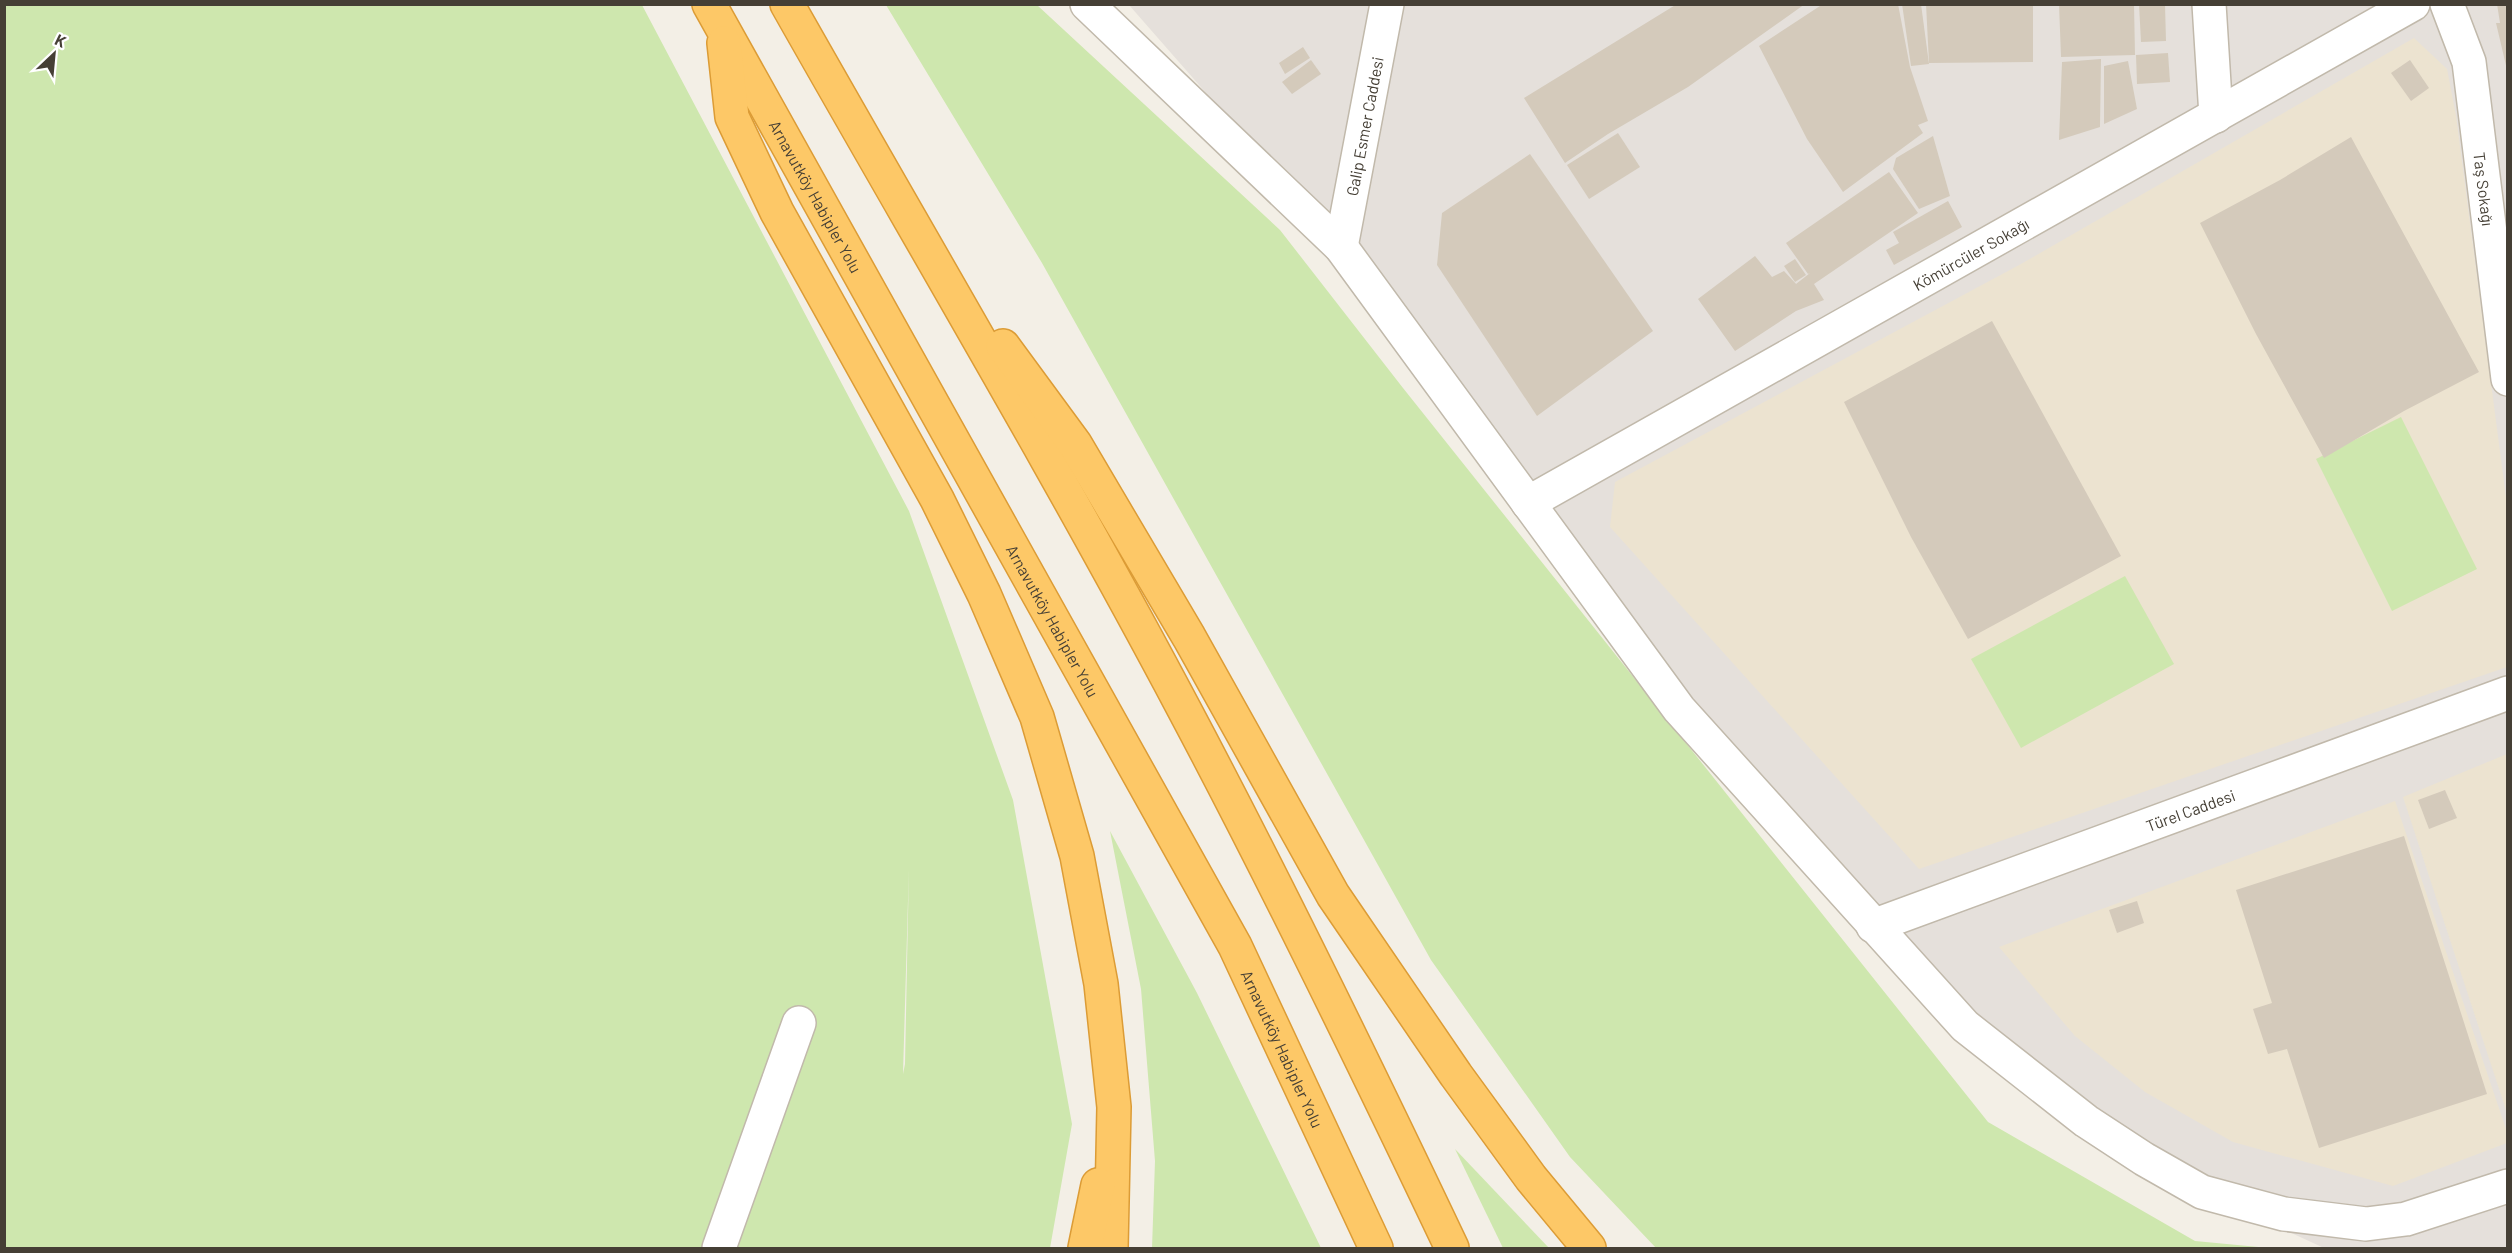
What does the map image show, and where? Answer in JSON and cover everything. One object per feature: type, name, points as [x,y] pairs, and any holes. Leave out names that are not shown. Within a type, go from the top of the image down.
[{"type":"highway","points":[[788,4],[1014,402],[1183,707],[1293,920],[1452,1248]]},
{"type":"highway","points":[[716,16],[732,117],[777,212],[937,499],[984,594],[1037,717],[1077,856],[1101,984],[1114,1107],[1111,1248]]},
{"type":"highway","name":"Arnavutköy Habipler Yolu","points":[[716,16],[1235,946],[1376,1248]]},
{"type":"highway","points":[[914,229],[1075,444],[1189,637],[1340,904],[1456,1075],[1531,1178],[1589,1248]]},
{"type":"highway","points":[[1085,1248],[1114,1107]]},
{"type":"street","points":[[1087,4],[1341,247],[1678,709],[1965,1026],[2086,1121],[2144,1159],[2202,1192],[2284,1214],[2366,1224],[2406,1219],[2508,1186]]},
{"type":"street","name":"Galip Esmer Caddesi","points":[[1341,247],[1388,4]]},
{"type":"street","points":[[2210,4],[2216,116]]},
{"type":"street","name":"Kömürcüler Sokağı","points":[[1528,503],[2414,4]]},
{"type":"street","name":"Taş Sokağı","points":[[2447,4],[2469,62],[2508,379]]},
{"type":"street","name":"Türel Caddesi","points":[[1873,926],[2508,693]]},
{"type":"street","points":[[719,1248],[798,1023]]},
{"type":"shaded area","points":[[1129,5],[2507,5],[2507,1248],[2324,1248],[2202,1192],[1965,1026],[1679,709],[1341,247]]},
{"type":"shaded area","points":[[2414,38],[2447,69],[2456,116],[2507,505],[2507,667],[1919,869],[1610,527],[1615,482],[2021,264]]},
{"type":"shaded area","points":[[2507,754],[2507,1113],[2403,797]]},
{"type":"shaded area","points":[[2395,801],[2507,1132],[2507,1143],[2393,1186],[2233,1142],[2145,1092],[2075,1036],[1999,947]]},
{"type":"green space","points":[[4,5],[642,5],[909,511],[1013,800],[1072,1124],[1050,1248],[5,1248]],"holes":[[[909,868],[905,1064],[903,1074]]]},
{"type":"green space","points":[[886,5],[1037,5],[1280,230],[1403,388],[1988,1122],[2195,1241],[2269,1248],[1656,1248],[1570,1157],[1431,960],[1042,263]]},
{"type":"green space","points":[[2401,417],[2477,569],[2392,611],[2316,459]]},
{"type":"green space","points":[[2125,576],[2174,664],[2021,748],[1971,659]]},
{"type":"green space","points":[[1110,831],[1197,993],[1321,1248],[1152,1248],[1155,1161],[1141,989]]},
{"type":"green space","points":[[1455,1149],[1549,1248],[1503,1248]]},
{"type":"building","points":[[1677,4],[1805,4],[1688,87],[1608,134],[1565,163],[1524,98]]},
{"type":"building","points":[[1823,4],[1898,4],[1910,67],[1928,121],[1918,125],[1923,133],[1843,192],[1807,139],[1759,46]]},
{"type":"building","points":[[1902,4],[1921,4],[1929,64],[1911,66]]},
{"type":"building","points":[[1926,4],[2033,4],[2033,62],[1929,63]]},
{"type":"building","points":[[2059,4],[2134,4],[2135,55],[2061,57]]},
{"type":"building","points":[[2139,4],[2165,4],[2166,41],[2141,42]]},
{"type":"building","points":[[2497,4],[2508,4],[2508,74],[2496,23],[2500,23]]},
{"type":"building","points":[[1303,47],[1310,58],[1285,74],[1279,63]]},
{"type":"building","points":[[2168,53],[2170,82],[2137,84],[2136,55]]},
{"type":"building","points":[[2101,59],[2100,127],[2059,140],[2062,62]]},
{"type":"building","points":[[1311,60],[1321,74],[1292,94],[1282,82]]},
{"type":"building","points":[[2410,60],[2429,88],[2411,101],[2391,73]]},
{"type":"building","points":[[2128,61],[2137,109],[2104,124],[2104,66]]},
{"type":"building","points":[[1618,133],[1640,167],[1589,199],[1567,165]]},
{"type":"building","points":[[1933,136],[1950,196],[1919,209],[1893,169],[1896,158]]},
{"type":"building","points":[[2351,137],[2479,372],[2404,411],[2324,458],[2256,334],[2200,223],[2280,180]]},
{"type":"building","points":[[1530,154],[1653,331],[1537,416],[1437,265],[1442,213]]},
{"type":"building","points":[[1889,172],[1918,213],[1814,284],[1824,300],[1796,311],[1735,351],[1698,299],[1755,256],[1772,277],[1784,271],[1796,284],[1810,273],[1808,274],[1786,243]]},
{"type":"building","points":[[1948,201],[1962,227],[1894,265],[1886,250],[1899,243],[1893,232]]},
{"type":"building","points":[[1795,259],[1806,275],[1795,282],[1784,266]]},
{"type":"building","points":[[1992,321],[2121,556],[1968,639],[1911,537],[1844,402]]},
{"type":"building","points":[[2445,790],[2457,818],[2429,829],[2418,800]]},
{"type":"building","points":[[2404,836],[2487,1094],[2319,1148],[2287,1049],[2268,1054],[2253,1009],[2272,1003],[2236,890]]},
{"type":"building","points":[[2137,901],[2144,923],[2117,933],[2109,910]]}]
